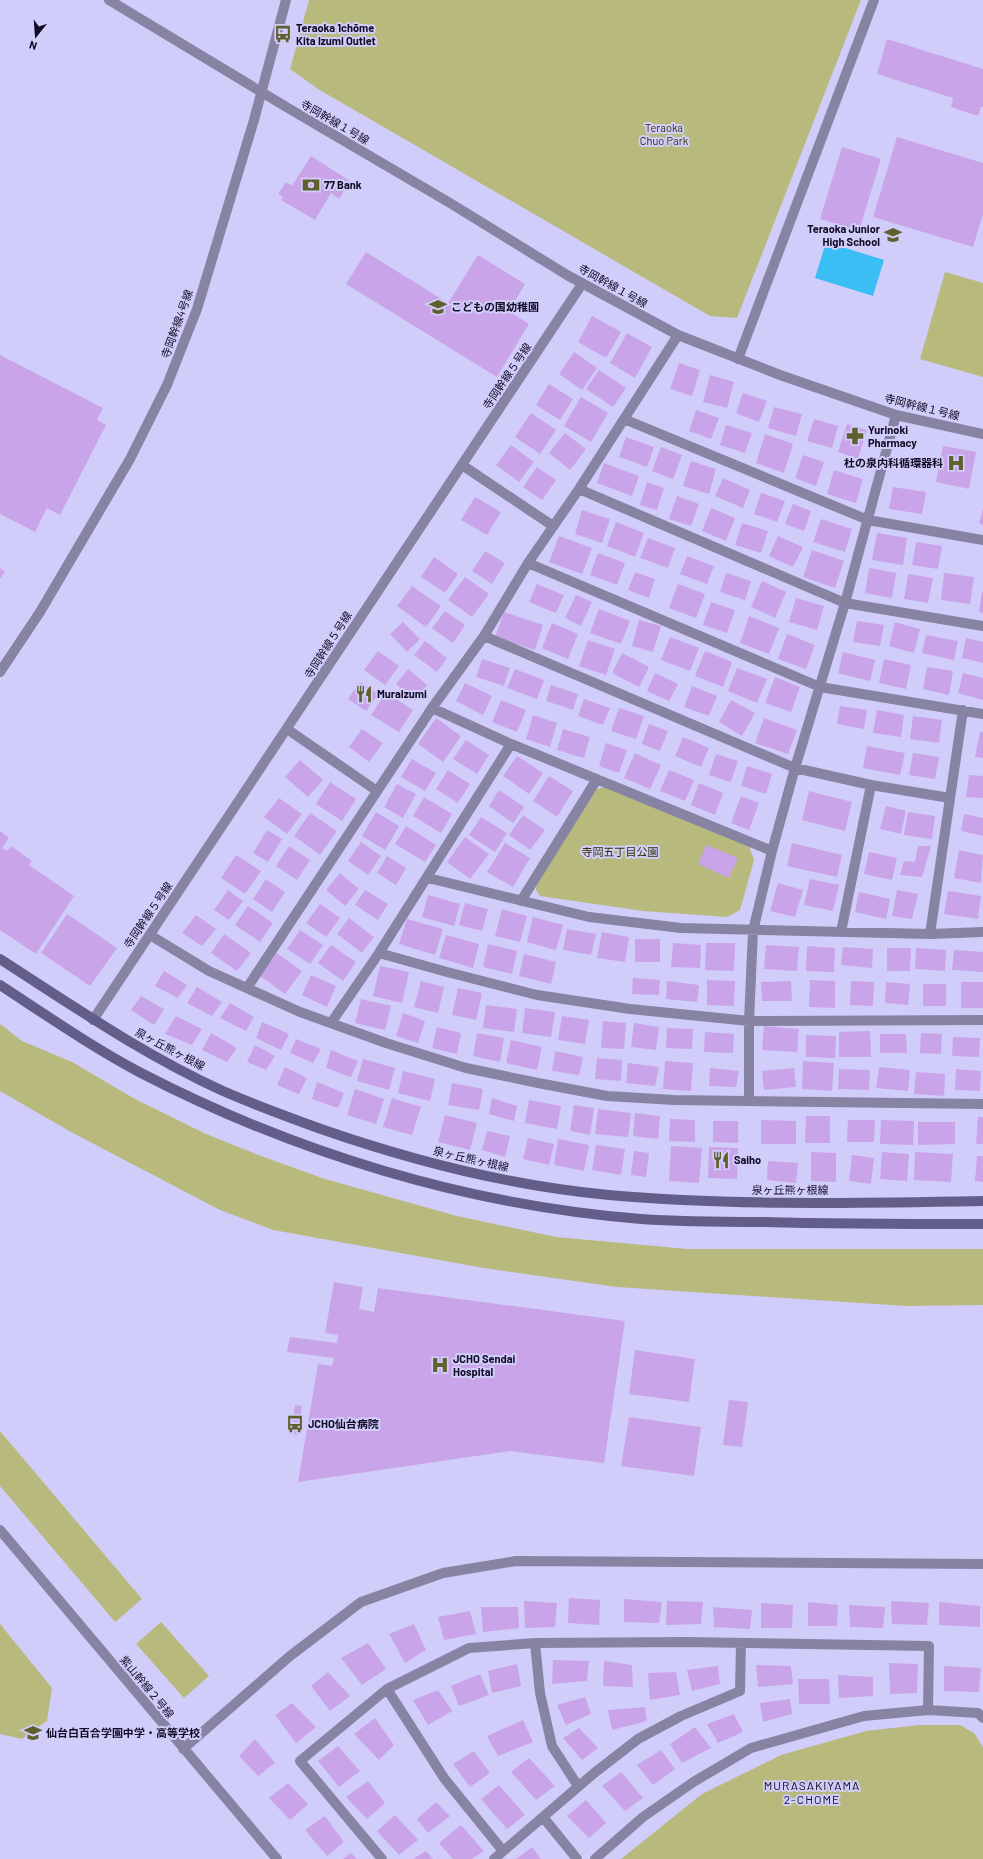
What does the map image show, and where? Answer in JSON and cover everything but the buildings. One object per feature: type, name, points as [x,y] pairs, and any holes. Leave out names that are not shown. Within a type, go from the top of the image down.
[{"type":"main road","name":"泉ヶ丘熊ヶ根線","points":[[0,959],[93,1020],[163,1060],[223,1091],[278,1114],[390,1152],[534,1185],[607,1195],[682,1200],[767,1203],[983,1201]]},
{"type":"main road","points":[[0,985],[86,1042],[140,1072],[212,1107],[280,1135],[353,1162],[434,1185],[497,1199],[558,1209],[640,1218],[756,1222],[983,1224]]},
{"type":"street","name":"寺岡幹線１号線","points":[[109,0],[262,93],[443,199],[582,284],[678,335],[738,359],[896,415],[983,434]]},
{"type":"street","name":"寺岡幹線4号線","points":[[0,672],[28,630],[130,459],[166,385],[197,309],[262,93],[286,0]]},
{"type":"street","points":[[738,359],[874,0]]},
{"type":"street","name":"寺岡幹線５号線","points":[[93,1020],[582,284]]},
{"type":"street","points":[[248,988],[432,708],[484,636],[528,563],[579,489],[678,335]]},
{"type":"street","points":[[749,1102],[749,1021],[754,931],[772,851],[795,768],[845,603],[896,415]]},
{"type":"street","points":[[624,419],[868,520],[983,540]]},
{"type":"street","points":[[462,465],[553,526]]},
{"type":"street","points":[[579,489],[845,603],[983,626]]},
{"type":"street","points":[[528,563],[820,687],[983,714]]},
{"type":"street","points":[[484,636],[795,768],[871,785],[950,798]]},
{"type":"street","points":[[432,708],[511,744],[772,851]]},
{"type":"street","points":[[930,934],[963,710]]},
{"type":"street","points":[[287,730],[378,791]]},
{"type":"street","points":[[331,1023],[428,878],[511,744]]},
{"type":"street","points":[[521,901],[596,779]]},
{"type":"street","points":[[841,932],[871,785]]},
{"type":"street","points":[[428,878],[589,917],[681,928],[754,931],[930,934],[983,932]]},
{"type":"street","points":[[150,935],[209,971],[300,1012],[386,1043],[466,1068],[538,1083],[608,1096],[674,1100],[983,1104]]},
{"type":"street","points":[[379,953],[537,995],[630,1009],[749,1021],[983,1020]]},
{"type":"street","name":"紫山幹線２号線","points":[[0,1530],[277,1859]]},
{"type":"street","points":[[183,1749],[290,1656],[361,1602],[443,1573],[516,1561],[983,1564]]},
{"type":"street","points":[[535,1643],[540,1693],[552,1746],[578,1786]]},
{"type":"street","points":[[382,1859],[300,1761],[387,1689],[469,1648],[535,1643],[741,1643],[929,1646],[928,1710]]},
{"type":"street","points":[[494,1859],[578,1786],[638,1739],[682,1716],[740,1691],[741,1643]]},
{"type":"street","points":[[387,1689],[444,1778],[504,1851]]},
{"type":"street","points":[[595,1859],[643,1817],[695,1780],[751,1748],[864,1716],[928,1710],[978,1713],[983,1718]]},
{"type":"street","points":[[543,1817],[577,1859]]},
{"type":"green space","name":"Teraoka Chuo Park","points":[[309,0],[861,0],[737,318],[710,316],[318,89],[290,69]]},
{"type":"green space","points":[[945,272],[983,283],[983,377],[920,359]]},
{"type":"green space","name":"寺岡五丁目公園","points":[[604,787],[749,846],[754,860],[740,910],[727,917],[643,911],[540,896],[536,890],[537,880],[594,790]]},
{"type":"green space","points":[[0,1024],[22,1041],[72,1062],[135,1099],[206,1134],[325,1179],[457,1216],[556,1237],[688,1249],[983,1249],[983,1305],[906,1306],[617,1287],[484,1268],[273,1230],[220,1210],[71,1132],[0,1091]]},
{"type":"green space","points":[[0,1431],[142,1599],[115,1622],[0,1486]]},
{"type":"green space","points":[[161,1622],[209,1676],[184,1698],[136,1644]]},
{"type":"green space","points":[[0,1624],[52,1688],[47,1721],[22,1739],[0,1734]]},
{"type":"green space","points":[[919,1725],[960,1725],[974,1733],[983,1747],[983,1859],[621,1859],[702,1794],[781,1755],[866,1731]]},
{"type":"water","points":[[826,242],[884,260],[873,296],[815,278]]},
{"type":"place","name":"Teraoka 1chōme Kita Izumi Outlet","points":[[283,34]]},
{"type":"place","name":"77 Bank","points":[[311,185]]},
{"type":"place","name":"Teraoka Junior High School","points":[[893,235]]},
{"type":"place","name":"こどもの国幼稚園","points":[[438,307]]},
{"type":"place","name":"Yurinoki Pharmacy","points":[[855,436]]},
{"type":"place","name":"杜の泉内科循環器科","points":[[956,463]]},
{"type":"place","name":"MuraIzumi","points":[[364,694]]},
{"type":"place","name":"Saiho","points":[[721,1160]]},
{"type":"place","name":"JCHO Sendai Hospital","points":[[440,1365]]},
{"type":"place","name":"JCHO仙台病院","points":[[295,1424]]},
{"type":"place","name":"仙台白百合学園中学・高等学校","points":[[33,1733]]},
{"type":"district","name":"MURASAKIYAMA 2-CHOME","points":[[812,1793]]}]
